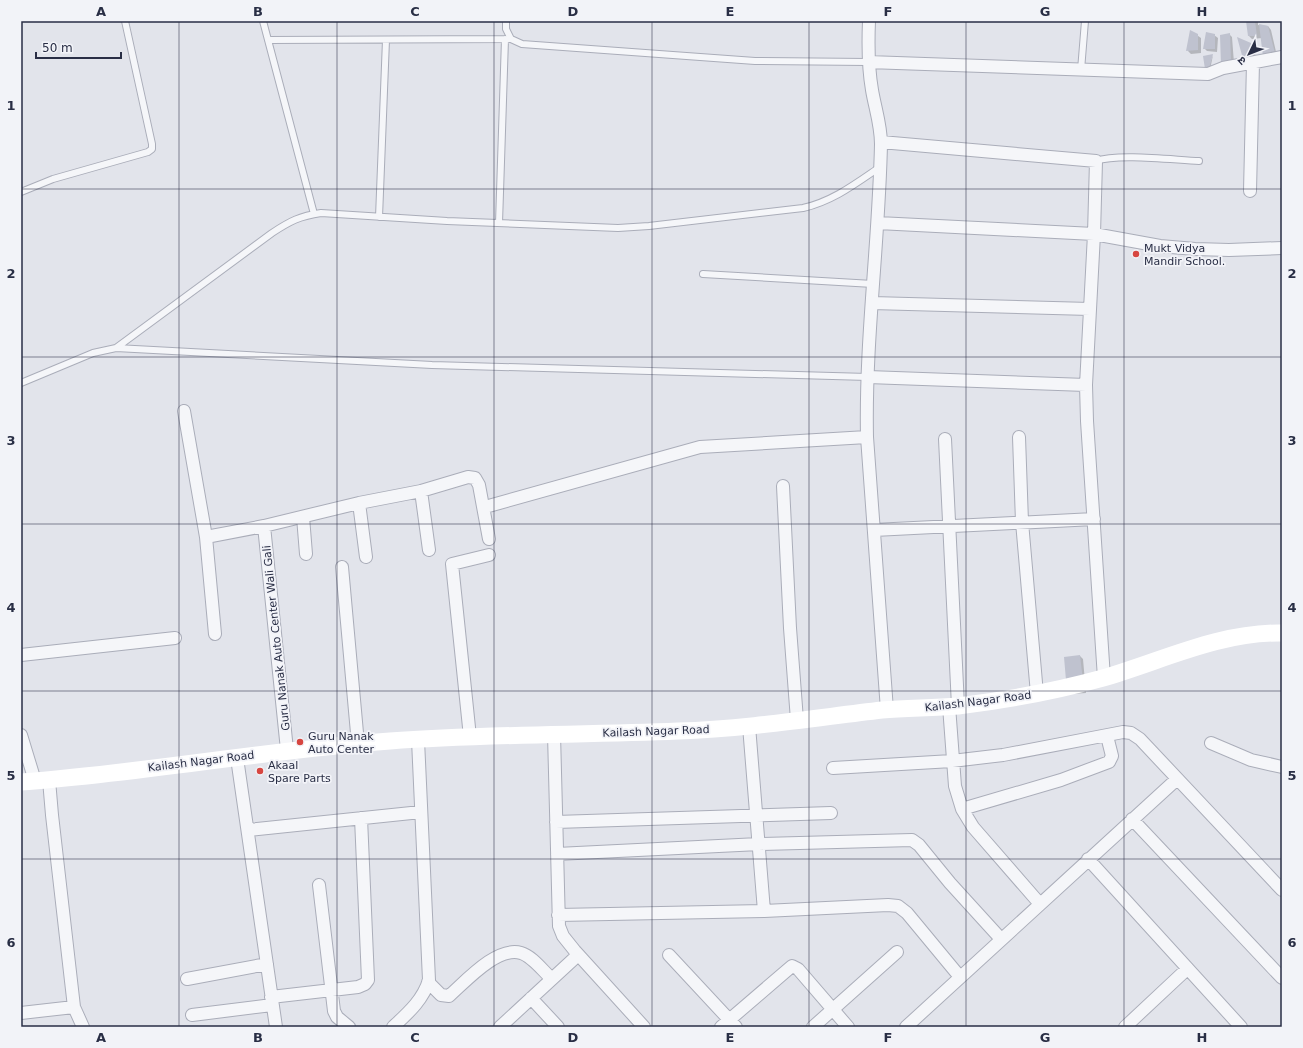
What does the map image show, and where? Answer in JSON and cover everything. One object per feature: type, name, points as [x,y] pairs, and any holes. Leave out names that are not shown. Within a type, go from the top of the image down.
[{"type":"street","points":[[869,21],[868,62],[872,92],[879,119],[881,142],[878,223],[868,377],[867,437],[887,710]]},
{"type":"street","points":[[868,62],[1208,74],[1223,68],[1282,57]]},
{"type":"street","points":[[1250,191],[1253,63]]},
{"type":"street","points":[[881,142],[1096,161],[1094,234],[1086,385],[1087,421],[1104,678]]},
{"type":"street","points":[[878,223],[1094,234],[1160,246],[1195,249],[1229,250],[1282,248]]},
{"type":"street","points":[[872,303],[1090,309]]},
{"type":"street","points":[[868,377],[1086,385]]},
{"type":"street","points":[[184,411],[206,537],[215,634]]},
{"type":"street","points":[[485,507],[700,447],[867,437]]},
{"type":"street","points":[[1019,437],[1022,522],[1037,694]]},
{"type":"street","points":[[945,440],[954,706],[952,761],[955,786],[962,809],[973,826],[1040,904]]},
{"type":"street","points":[[206,537],[264,526],[359,503],[421,491],[468,477],[475,478],[479,485],[485,507],[489,539]]},
{"type":"street","points":[[783,486],[790,628],[797,720]]},
{"type":"street","points":[[421,491],[429,550]]},
{"type":"street","points":[[359,503],[366,557]]},
{"type":"street","points":[[303,517],[306,554]]},
{"type":"street","points":[[874,530],[1094,519]]},
{"type":"street","name":"Guru Nanak Auto Center Wali Gali","points":[[264,526],[287,750]]},
{"type":"street","points":[[470,737],[452,564],[489,555]]},
{"type":"street","points":[[342,567],[358,744]]},
{"type":"street","name":"Kailash Nagar Road","points":[[35,781],[237,758],[287,750],[358,744],[470,737],[679,731],[749,726],[887,710],[954,706],[1037,694],[1104,678],[1214,642],[1242,635],[1282,633]]},
{"type":"street","points":[[21,656],[175,638]]},
{"type":"street","points":[[749,726],[764,911]]},
{"type":"street","points":[[833,768],[952,761],[1003,755],[1131,733],[1140,739],[1282,890]]},
{"type":"street","points":[[554,734],[558,915],[563,936],[644,1027]]},
{"type":"street","points":[[21,735],[35,781],[52,815],[74,1007],[83,1027]]},
{"type":"street","points":[[962,809],[1061,780],[1110,762],[1112,756],[1107,736]]},
{"type":"street","points":[[393,1027],[419,1001],[426,991],[428,982],[418,740]]},
{"type":"street","points":[[1210,743],[1252,760],[1282,767]]},
{"type":"street","points":[[237,758],[276,1027]]},
{"type":"street","points":[[906,1027],[1177,779]]},
{"type":"street","points":[[248,830],[421,812]]},
{"type":"street","points":[[556,822],[831,813]]},
{"type":"street","points":[[192,1015],[365,984],[368,980],[361,818]]},
{"type":"street","points":[[1132,819],[1282,978]]},
{"type":"street","points":[[557,854],[758,844],[912,840],[919,845],[950,883],[1001,939]]},
{"type":"street","points":[[1088,859],[1241,1027]]},
{"type":"street","points":[[319,885],[334,1011],[337,1017],[349,1027]]},
{"type":"street","points":[[558,915],[764,911],[888,905],[898,906],[906,913],[960,977]]},
{"type":"street","points":[[428,982],[441,995],[449,996],[496,956],[515,952],[528,956],[552,979]]},
{"type":"street","points":[[813,1027],[897,952]]},
{"type":"street","points":[[500,1027],[578,954]]},
{"type":"street","points":[[669,955],[729,1024],[792,966],[798,969],[848,1027]]},
{"type":"street","points":[[187,978],[267,964]]},
{"type":"street","points":[[1125,1027],[1188,968]]},
{"type":"street","points":[[531,998],[558,1027]]},
{"type":"street","points":[[21,1013],[74,1007]]},
{"type":"lane","points":[[21,192],[53,179],[148,152],[152,149],[125,21]]},
{"type":"lane","points":[[264,21],[314,214]]},
{"type":"lane","points":[[499,223],[508,39],[506,21]]},
{"type":"lane","points":[[1081,70],[1085,21]]},
{"type":"lane","points":[[268,40],[508,39],[522,44],[755,61],[868,62]]},
{"type":"lane","points":[[379,217],[386,40]]},
{"type":"lane","points":[[1096,161],[1103,158],[1124,157],[1199,161]]},
{"type":"lane","points":[[116,348],[284,225],[305,215],[314,214],[618,228],[649,226],[803,208],[819,204],[840,195],[880,167]]},
{"type":"lane","points":[[703,274],[874,284]]},
{"type":"lane","points":[[21,383],[93,353],[116,348],[432,365],[868,377]]},
{"type":"building","points":[[1246,21],[1255,21],[1257,36],[1248,36]]},
{"type":"building","points":[[1259,24],[1268,26],[1275,53],[1263,57]]},
{"type":"building","points":[[1190,30],[1198,34],[1198,50],[1186,51]]},
{"type":"building","points":[[1206,32],[1215,34],[1215,49],[1203,49]]},
{"type":"building","points":[[1230,33],[1231,60],[1221,65],[1220,35]]},
{"type":"building","points":[[1237,37],[1251,43],[1253,56],[1243,59]]},
{"type":"building","points":[[1213,54],[1209,69],[1205,69],[1203,56]]},
{"type":"building","points":[[1080,655],[1084,690],[1067,692],[1064,657]]},
{"type":"place","name":"Mukt Vidya Mandir School.","points":[[1136,254]]},
{"type":"place","name":"Guru Nanak Auto Center","points":[[300,742]]},
{"type":"place","name":"Akaal Spare Parts","points":[[260,771]]}]
